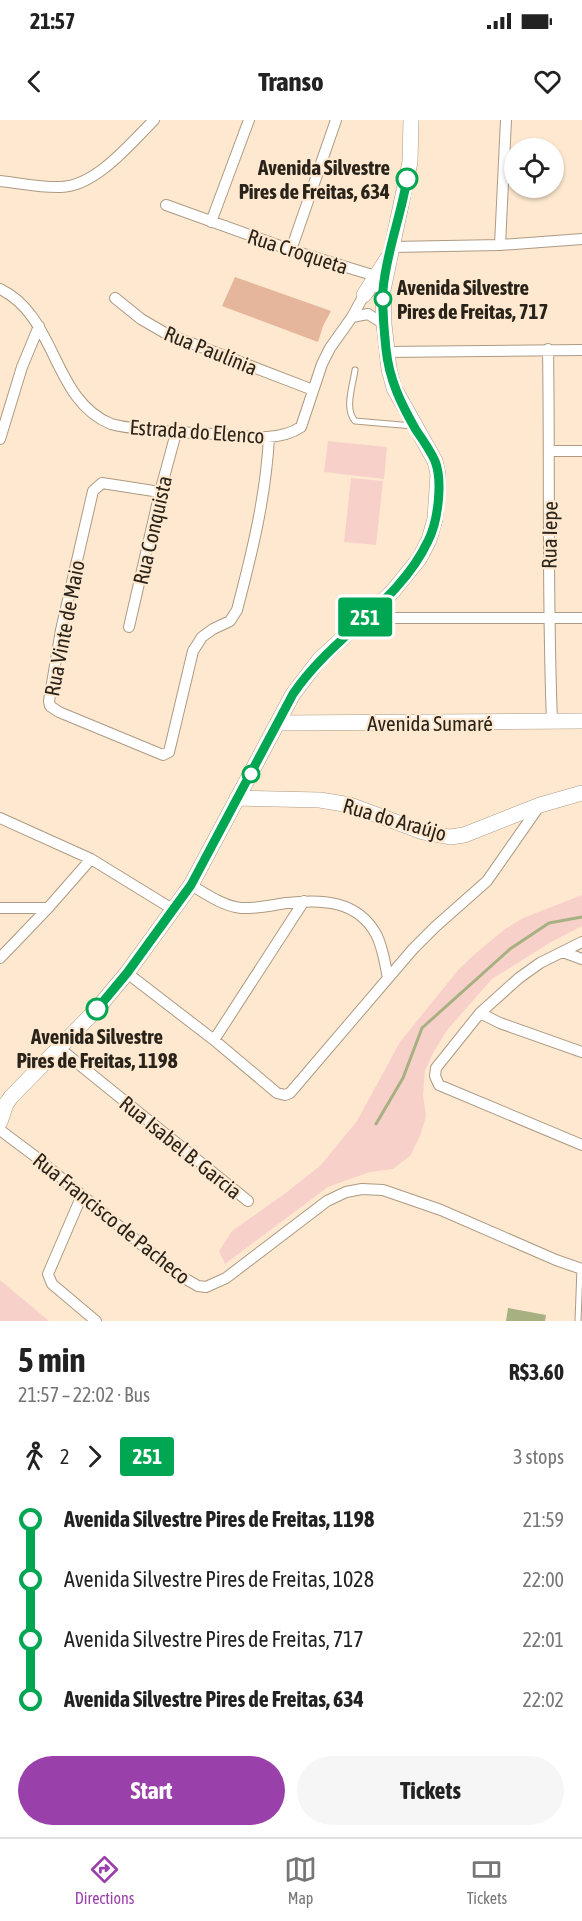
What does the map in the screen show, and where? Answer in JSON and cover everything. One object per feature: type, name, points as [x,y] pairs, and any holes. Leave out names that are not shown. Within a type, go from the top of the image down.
[{"type":"main road","points":[[0,1122],[3,1104],[96,1010],[174,910],[191,885],[304,678],[319,660],[393,591],[419,559],[429,540],[435,519],[438,474],[435,461],[394,387],[386,352],[381,283],[410,162],[411,120]]},
{"type":"main road","points":[[364,295],[381,283]]},
{"type":"main road","name":"Avenida Sumaré","points":[[278,723],[582,722]]},
{"type":"main road","name":"Rua do Araújo","points":[[237,798],[320,800],[350,805],[423,832],[450,837],[464,835],[540,806],[582,793]]},
{"type":"street","points":[[0,181],[62,188],[79,184],[98,172],[154,120]]},
{"type":"street","points":[[211,222],[249,120]]},
{"type":"street","points":[[291,250],[336,120]]},
{"type":"street","points":[[500,245],[506,120]]},
{"type":"street","name":"Rua Croqueta","points":[[166,205],[381,283]]},
{"type":"street","points":[[390,252],[582,239]]},
{"type":"street","name":"Estrada do Elenco","points":[[0,289],[29,310],[68,383],[97,416],[120,426],[176,433],[269,437],[286,434],[301,427],[330,348],[364,295]]},
{"type":"street","name":"Rua Paulínia","points":[[116,298],[141,319],[165,333],[313,390]]},
{"type":"street","points":[[352,317],[368,314],[384,324]]},
{"type":"street","points":[[0,439],[3,415],[39,326]]},
{"type":"street","name":"Rua Iepe","points":[[548,349],[550,451],[548,618],[552,721]]},
{"type":"street","points":[[386,352],[582,350]]},
{"type":"street","name":"Rua Conquista","points":[[129,627],[176,433]]},
{"type":"street","name":"Rua Vinte de Maio","points":[[160,492],[102,483],[93,491],[61,630],[49,701],[50,706],[59,712],[163,755],[170,752],[193,651],[202,637],[213,628],[230,621],[237,610],[260,519],[268,468],[269,437]]},
{"type":"street","points":[[550,451],[582,451]]},
{"type":"street","points":[[364,618],[582,618]]},
{"type":"street","points":[[127,973],[283,1096],[290,1093],[388,978],[435,927],[487,881],[540,806]]},
{"type":"street","points":[[0,818],[91,858],[174,910]]},
{"type":"street","points":[[0,958],[48,908],[91,858]]},
{"type":"street","points":[[191,885],[231,906],[241,908],[315,900],[336,903],[354,910],[366,920],[376,935],[388,978]]},
{"type":"street","points":[[214,1040],[304,901]]},
{"type":"street","points":[[0,908],[48,908]]},
{"type":"street","points":[[582,942],[540,963],[519,978],[480,1013],[436,1068],[435,1076],[439,1085],[582,1145]]},
{"type":"street","points":[[562,952],[582,959]]},
{"type":"street","points":[[480,1013],[500,1023],[582,1052]]},
{"type":"street","name":"Rua Isabel B. Garcia","points":[[59,1048],[248,1202]]},
{"type":"street","name":"Rua Francisco de Pacheco","points":[[0,1130],[177,1274],[198,1286],[206,1287],[226,1278],[327,1201],[346,1192],[362,1189],[383,1190],[441,1210],[581,1269]]},
{"type":"street","points":[[82,1195],[48,1274],[52,1284],[96,1321]]},
{"type":"lane","points":[[356,370],[349,409],[355,421],[414,426]]},
{"type":"lane","points":[[578,1321],[581,1269]]},
{"type":"shaded area","points":[[328,441],[387,447],[384,479],[324,472]]},
{"type":"shaded area","points":[[351,478],[383,481],[376,545],[344,542]]},
{"type":"shaded area","points":[[582,895],[582,926],[551,942],[492,979],[448,1029],[425,1071],[423,1095],[426,1116],[420,1136],[410,1156],[393,1169],[370,1172],[328,1187],[225,1264],[219,1251],[232,1231],[321,1165],[357,1121],[400,1042],[459,969],[505,929],[523,918]]},
{"type":"shaded area","points":[[0,1280],[49,1321],[0,1321]]},
{"type":"shaded area","points":[[508,1308],[546,1315],[545,1321],[506,1321]]},
{"type":"building","points":[[235,277],[331,311],[318,342],[222,306]]},
{"type":"waterway","points":[[376,1124],[403,1078],[422,1028],[510,949],[549,923],[582,917]]},
{"type":"bus line","name":"251","points":[[97,1009],[127,973],[191,885],[293,694],[304,678],[319,660],[393,591],[419,559],[429,540],[435,519],[438,474],[435,461],[394,387],[386,352],[384,324],[383,290],[407,179]]},
{"type":"place","name":"Avenida Silvestre Pires de Freitas, 634","points":[[407,179]]},
{"type":"place","name":"Avenida Silvestre Pires de Freitas, 717","points":[[383,299]]},
{"type":"place","name":"Avenida Silvestre Pires de Freitas, 1198","points":[[97,1009]]}]
